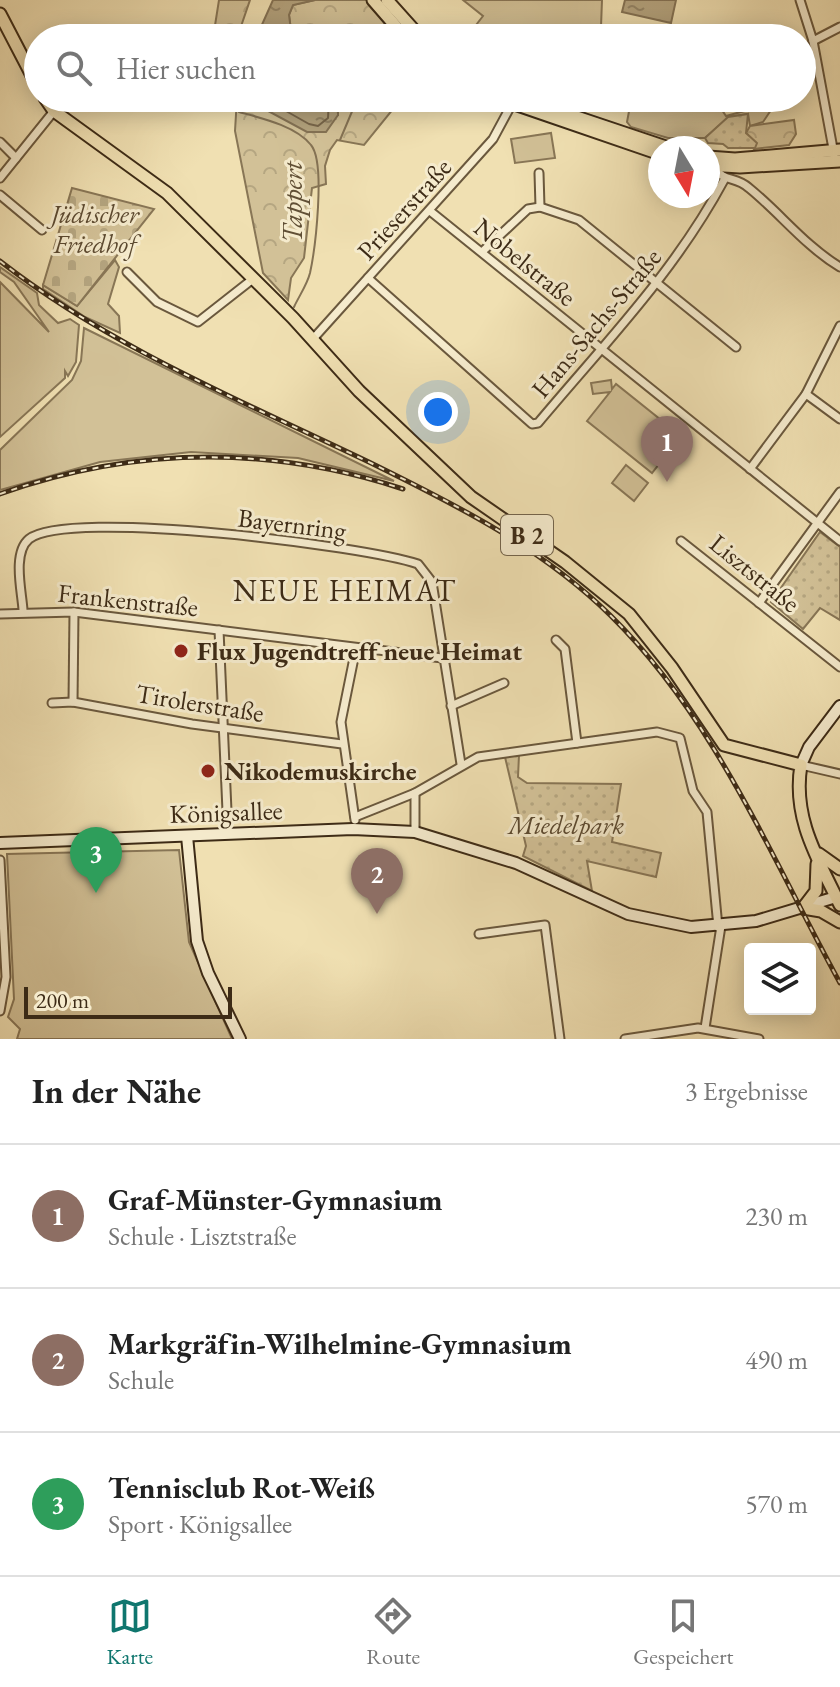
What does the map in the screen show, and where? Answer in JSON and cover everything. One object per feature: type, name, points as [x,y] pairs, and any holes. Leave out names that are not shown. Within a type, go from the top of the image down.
[{"type":"main road","points":[[373,0],[394,24]]},
{"type":"main road","points":[[387,0],[408,24]]},
{"type":"main road","points":[[0,14],[24,60]]},
{"type":"main road","name":"B 2","points":[[55,112],[167,193],[254,278],[400,432],[471,497],[565,562],[629,614],[672,668],[724,745],[801,765]]},
{"type":"main road","points":[[548,112],[648,150]]},
{"type":"main road","points":[[554,112],[648,141]]},
{"type":"main road","points":[[720,162],[837,156]]},
{"type":"main road","points":[[839,899],[813,848],[799,810],[801,765],[809,747],[840,706]]},
{"type":"main road","name":"Königsallee","points":[[0,843],[353,829],[415,832],[516,863],[628,914],[671,925],[719,927],[839,899]]},
{"type":"main road","points":[[187,836],[197,941],[208,973],[240,1039]]},
{"type":"main road","points":[[813,848],[840,869]]},
{"type":"main road","points":[[803,908],[812,899],[818,883],[813,848]]},
{"type":"main road","points":[[803,908],[821,911],[840,922]]},
{"type":"street","points":[[800,0],[808,24]]},
{"type":"street","points":[[816,39],[840,27]]},
{"type":"street","points":[[816,55],[837,156]]},
{"type":"street","points":[[0,178],[53,112]]},
{"type":"street","name":"Prieserstraße","points":[[312,340],[493,139],[509,112]]},
{"type":"street","points":[[0,142],[16,158]]},
{"type":"street","points":[[539,173],[540,207]]},
{"type":"street","points":[[720,175],[724,180],[748,187],[821,256],[840,267]]},
{"type":"street","name":"Hans-Sachs-Straße","points":[[368,278],[532,424],[538,423],[604,350],[695,233],[724,180]]},
{"type":"street","points":[[0,195],[42,230]]},
{"type":"street","points":[[483,251],[519,214],[540,207],[579,220],[736,347]]},
{"type":"street","name":"Nobelstraße","points":[[430,211],[840,541]]},
{"type":"street","points":[[127,272],[157,302],[198,322],[254,278]]},
{"type":"street","points":[[750,469],[806,394],[840,326]]},
{"type":"street","points":[[806,394],[840,419]]},
{"type":"street","points":[[759,603],[840,492]]},
{"type":"street","name":"Bayernring","points":[[23,610],[20,559],[25,544],[36,535],[66,528],[123,526],[322,547],[418,564],[432,582],[461,764]]},
{"type":"street","name":"Lisztstraße","points":[[681,541],[840,667]]},
{"type":"street","name":"Frankenstraße","points":[[0,614],[23,610],[74,612],[442,658]]},
{"type":"street","points":[[73,702],[74,612]]},
{"type":"street","points":[[219,630],[227,811]]},
{"type":"street","points":[[556,640],[560,640],[565,649],[577,743]]},
{"type":"street","points":[[353,829],[355,817],[341,722],[356,648]]},
{"type":"street","points":[[451,706],[504,683]]},
{"type":"street","name":"Tirolerstraße","points":[[52,703],[73,702],[342,744]]},
{"type":"street","points":[[355,817],[415,793],[461,764],[499,752],[657,732],[680,738],[693,791],[707,812],[719,927],[705,1028]]},
{"type":"street","points":[[801,765],[840,774]]},
{"type":"street","points":[[415,793],[415,832]]},
{"type":"street","points":[[0,860],[6,977],[0,1011]]},
{"type":"street","points":[[479,934],[545,925],[560,1039]]},
{"type":"street","points":[[625,1039],[705,1028],[737,1037],[759,1039]]},
{"type":"green space","points":[[219,0],[250,0],[242,24],[215,24]]},
{"type":"green space","points":[[315,0],[368,0],[388,24],[290,24],[289,15],[293,5]]},
{"type":"green space","points":[[463,0],[602,0],[601,24],[477,24],[483,16]]},
{"type":"green space","points":[[236,112],[272,112],[288,119],[338,115],[338,112],[391,112],[364,145],[337,140],[330,150],[325,166],[326,184],[312,188],[304,258],[291,278],[288,300],[263,273],[235,131]]},
{"type":"green space","points":[[629,112],[723,112],[726,116],[741,112],[770,112],[763,122],[750,126],[748,114],[729,117],[707,136],[661,136],[631,127],[627,122]]},
{"type":"green space","points":[[748,114],[746,133],[757,143],[755,148],[728,148],[720,144],[720,136],[707,136],[728,117]]},
{"type":"green space","points":[[794,120],[796,134],[789,145],[754,149],[756,143],[746,133],[750,126]]},
{"type":"green space","points":[[551,133],[555,158],[515,163],[511,139]]},
{"type":"green space","name":"Jüdischer Friedhof","points":[[72,188],[154,209],[77,306],[43,285]]},
{"type":"green space","points":[[115,260],[119,267],[108,304],[119,316],[120,333],[85,317],[43,289],[43,285],[77,306]]},
{"type":"green space","points":[[0,267],[37,293],[39,305],[58,323],[70,319],[79,325],[76,362],[68,376],[65,371],[65,378],[0,437],[0,282],[49,332],[14,282],[0,272]]},
{"type":"green space","points":[[84,328],[394,481],[298,458],[191,452],[100,462],[0,490],[0,450],[72,380],[81,361]]},
{"type":"green space","points":[[611,380],[612,389],[616,384],[681,436],[652,473],[587,421],[610,392],[593,394],[591,383]]},
{"type":"green space","points":[[626,465],[648,483],[634,501],[612,483]]},
{"type":"green space","points":[[820,532],[840,547],[840,620],[820,608],[803,629],[771,602]]},
{"type":"green space","name":"Miedelpark","points":[[519,755],[518,777],[527,783],[621,784],[612,842],[661,853],[656,877],[587,861],[592,891],[523,856],[526,846],[505,757]]},
{"type":"green space","points":[[179,850],[189,942],[232,1039],[17,1039],[20,1029],[8,1017],[14,999],[7,854]]},
{"type":"water","points":[[273,0],[315,0],[293,5],[289,15],[290,24],[262,24]]},
{"type":"water","points":[[625,0],[676,0],[671,23],[622,12]]},
{"type":"water","points":[[270,112],[338,112],[326,132],[307,132]]},
{"type":"waterway","name":"Tappert","points":[[239,112],[297,133],[311,145],[315,155],[319,187],[314,246],[309,277],[294,307]]},
{"type":"waterway","points":[[340,140],[352,112]]},
{"type":"railway","points":[[0,261],[43,293],[135,348],[470,514],[529,550],[584,591],[647,655],[710,743],[840,983]]},
{"type":"railway","points":[[0,494],[50,478],[100,467],[201,457],[302,465],[403,489]]},
{"type":"place","name":"Graf-Münster-Gymnasium","points":[[667,482]]},
{"type":"place","name":"Flux Jugendtreff neue Heimat","points":[[181,651]]},
{"type":"place","name":"Nikodemuskirche","points":[[208,771]]},
{"type":"place","name":"Tennisclub Rot-Weiß","points":[[96,893]]},
{"type":"place","name":"Markgräfin-Wilhelmine-Gymnasium","points":[[377,914]]},
{"type":"district","name":"NEUE HEIMAT","points":[[345,590]]}]
